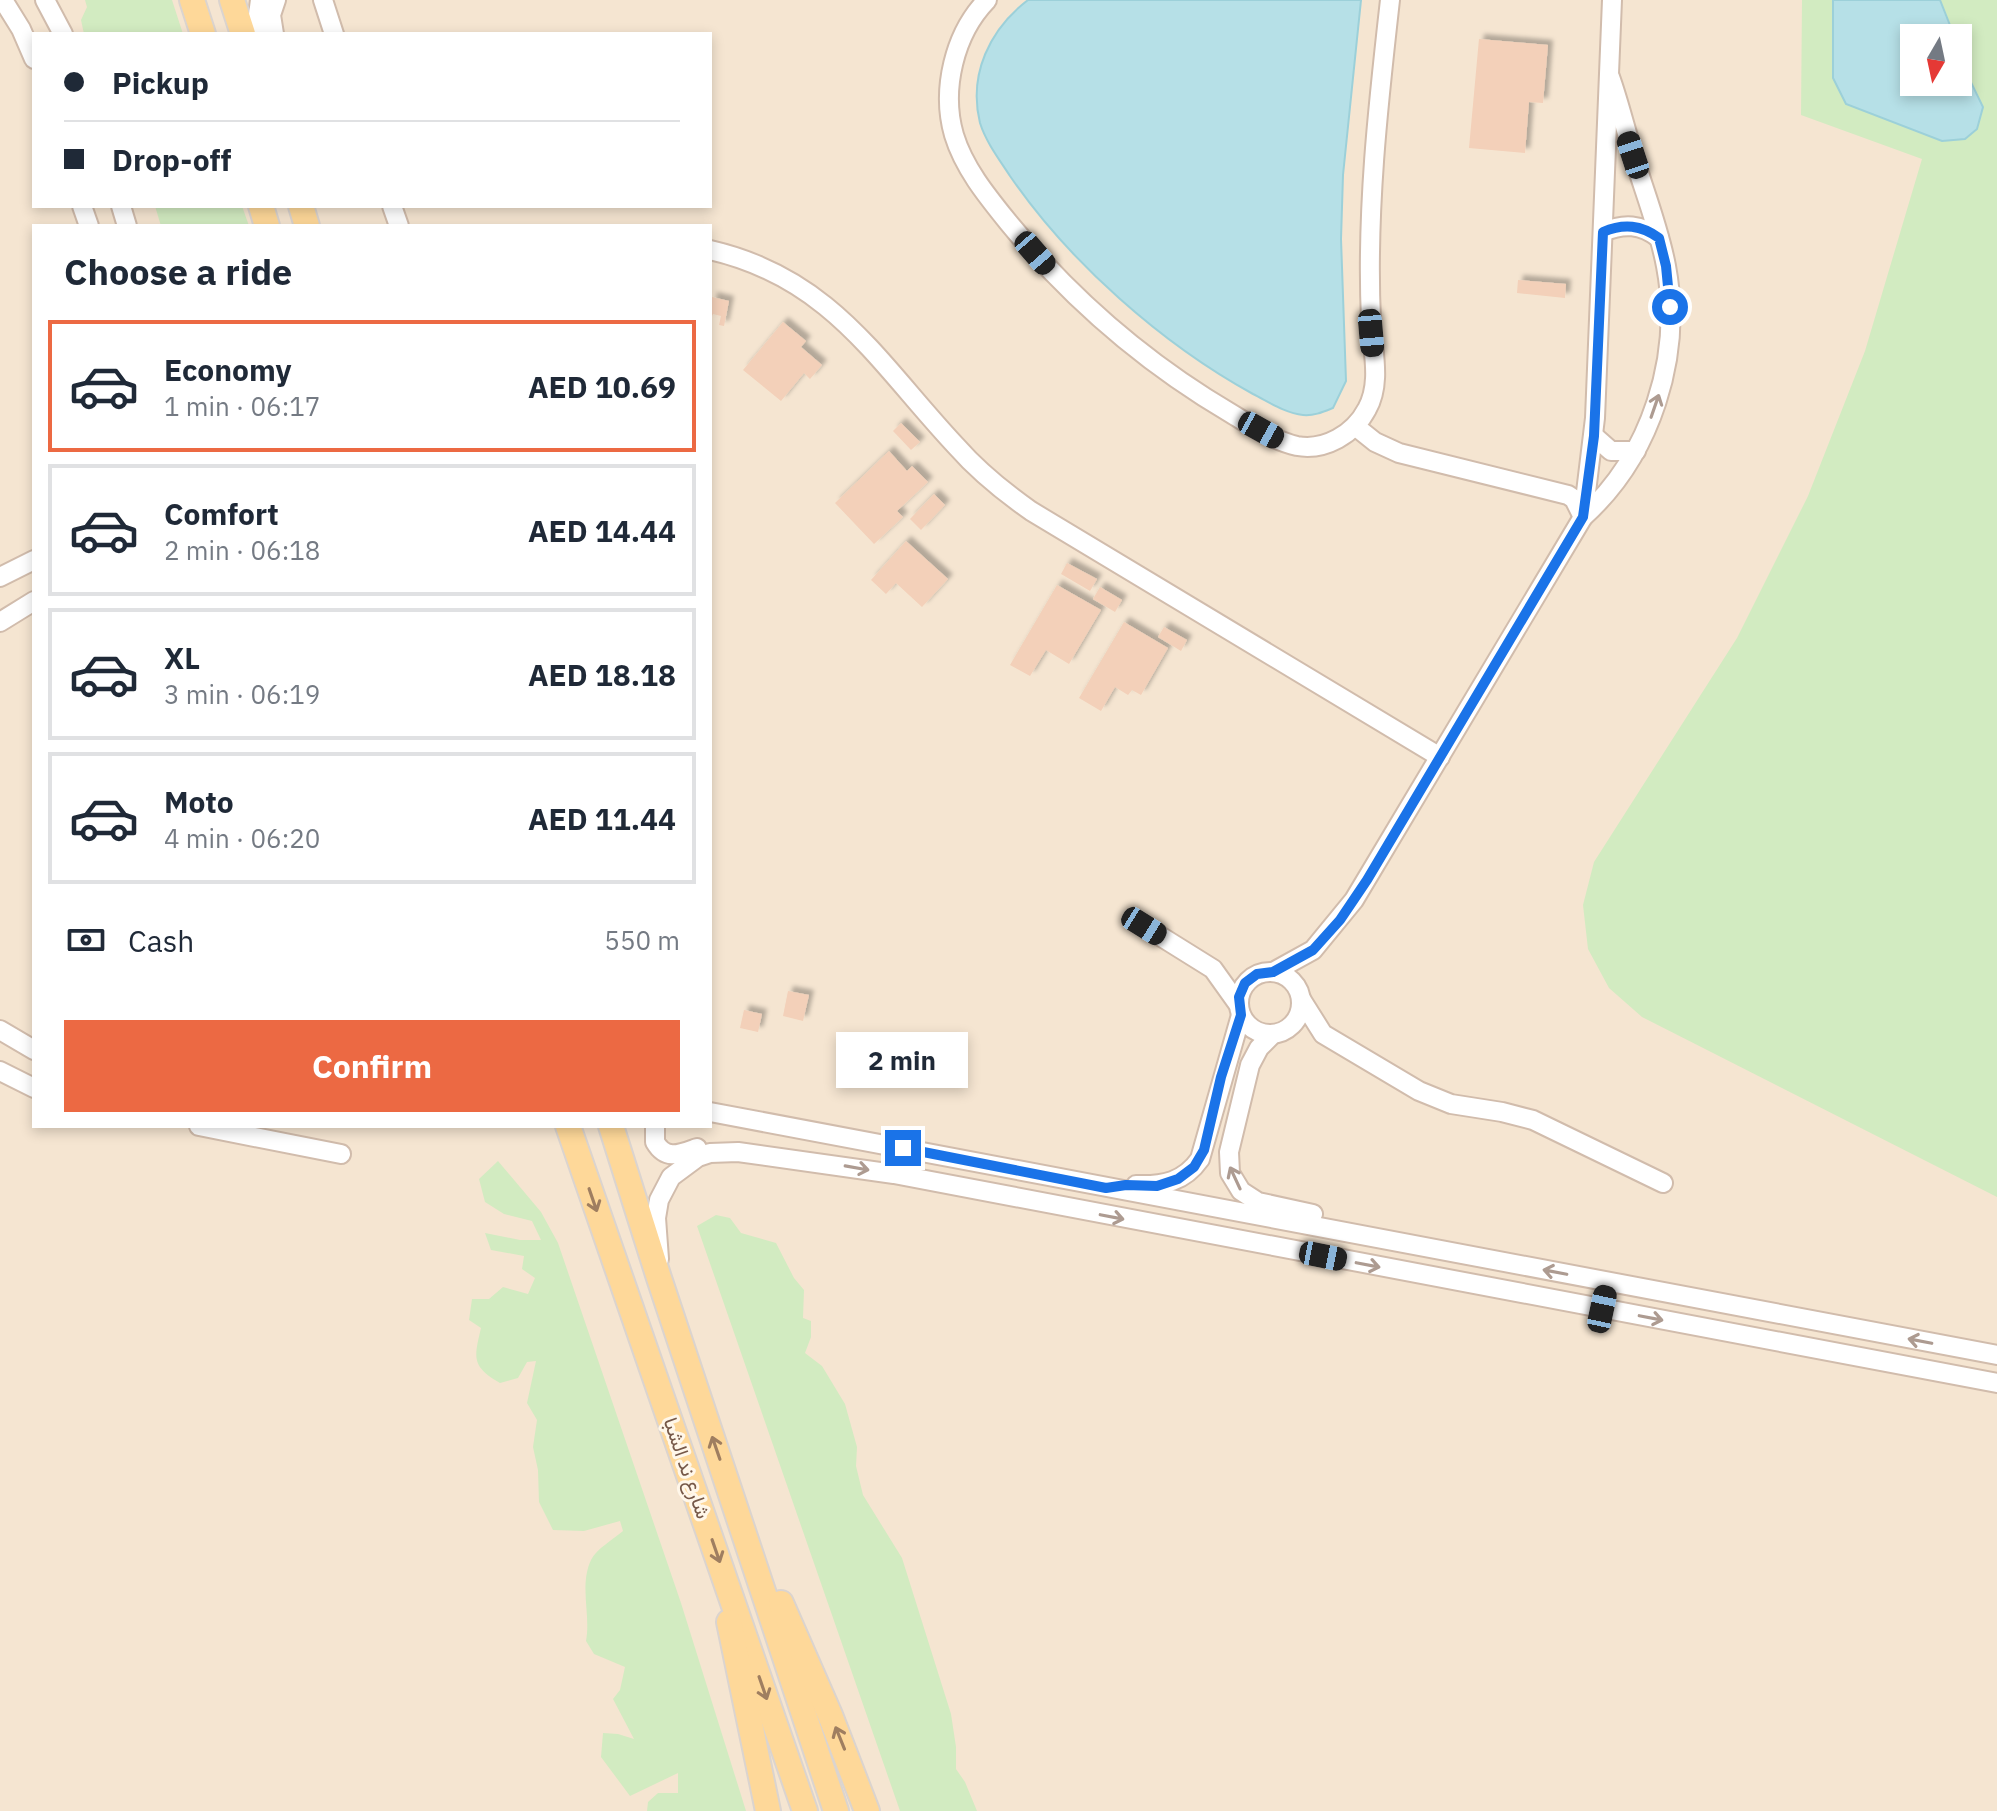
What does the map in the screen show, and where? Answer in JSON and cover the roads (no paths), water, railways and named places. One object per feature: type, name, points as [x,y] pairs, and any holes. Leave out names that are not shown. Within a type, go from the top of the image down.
[{"type":"main road","points":[[192,0],[202,32]]},
{"type":"main road","points":[[232,0],[242,32]]},
{"type":"main road","name":"شارع ند الشبا","points":[[569,1128],[805,1811]]},
{"type":"main road","name":"شارع ند الشبا","points":[[612,1128],[836,1811]]},
{"type":"main road","points":[[750,1548],[804,1652],[867,1811]]},
{"type":"main road","points":[[729,1587],[731,1640],[768,1811]]},
{"type":"street","points":[[3,0],[32,54]]},
{"type":"street","points":[[45,0],[62,32]]},
{"type":"street","points":[[260,0],[258,15],[263,32]]},
{"type":"street","points":[[274,32],[271,15],[276,0]]},
{"type":"street","points":[[323,0],[333,32]]},
{"type":"street","points":[[987,0],[966,29],[955,57],[950,118],[954,136],[969,169],[997,208],[1086,307],[1141,355],[1256,428],[1277,439],[1309,447],[1335,441],[1355,426],[1371,402],[1375,382],[1370,296],[1372,188],[1390,0]]},
{"type":"street","points":[[1583,517],[1594,436],[1612,0]]},
{"type":"street","points":[[1106,1188],[1168,1184],[1194,1167],[1204,1150],[1240,1010],[1241,990],[1265,973],[1313,950],[1340,920],[1367,880],[1583,517],[1606,494],[1636,451],[1655,409],[1669,348],[1669,286],[1659,238],[1610,77]]},
{"type":"street","points":[[1603,232],[1614,227],[1638,227],[1659,238]]},
{"type":"street","points":[[712,250],[733,255],[772,271],[808,291],[842,318],[880,357],[965,456],[1031,511],[1440,757]]},
{"type":"street","points":[[1355,426],[1375,442],[1399,453],[1568,495],[1574,499],[1583,517]]},
{"type":"street","points":[[1594,436],[1611,451],[1636,451]]},
{"type":"street","points":[[0,577],[32,561]]},
{"type":"street","points":[[0,622],[32,602]]},
{"type":"street","points":[[1144,926],[1213,969],[1251,1027],[1265,1034],[1323,1034]]},
{"type":"street","points":[[1313,950],[1296,1019],[1259,1048],[1250,1065],[1228,1162],[1235,1182],[1249,1197],[1268,1205],[1343,1220],[1365,1228],[1378,1238]]},
{"type":"street","points":[[1213,969],[1287,977],[1323,1034],[1435,1099],[1533,1120],[1663,1183]]},
{"type":"street","points":[[0,1030],[32,1049]]},
{"type":"street","points":[[0,1071],[32,1087]]},
{"type":"street","points":[[712,1112],[1997,1355]]},
{"type":"street","points":[[712,1120],[758,1127],[787,1125]]},
{"type":"street","points":[[209,1128],[341,1154]]},
{"type":"street","points":[[655,1128],[655,1142],[664,1153],[670,1155],[727,1142],[749,1144],[780,1157]]},
{"type":"street","points":[[659,1278],[657,1209],[671,1177],[687,1163],[710,1153],[738,1152],[894,1174],[1997,1383]]},
{"type":"street","points":[[1602,1309],[1608,1282]]},
{"type":"water","points":[[1028,0],[1361,0],[1343,175],[1341,239],[1346,381],[1333,408],[1303,415],[1277,407],[1185,351],[1089,270],[1010,176],[989,144],[980,123],[977,87],[985,54],[993,39]]},
{"type":"water","points":[[1833,0],[1940,0],[1949,24],[1900,24],[1900,96],[1972,96],[1972,84],[1983,107],[1977,129],[1965,139],[1942,141],[1846,104],[1833,78]]}]
